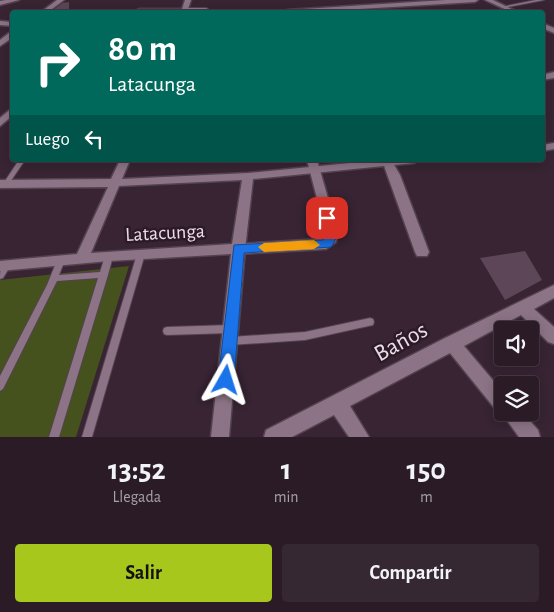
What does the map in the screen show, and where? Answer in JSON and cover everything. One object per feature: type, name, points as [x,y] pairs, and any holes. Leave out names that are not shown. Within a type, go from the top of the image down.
[{"type":"street","points":[[0,3],[16,0]]},
{"type":"street","points":[[47,10],[61,0]]},
{"type":"street","points":[[375,0],[386,10]]},
{"type":"street","points":[[287,10],[475,0]]},
{"type":"street","points":[[488,0],[510,10]]},
{"type":"street","points":[[423,4],[431,10]]},
{"type":"street","points":[[0,123],[10,113]]},
{"type":"street","points":[[82,258],[124,162]]},
{"type":"street","points":[[3,184],[116,182],[248,176],[313,165],[391,162],[422,252]]},
{"type":"street","name":"Latacunga","points":[[2,269],[82,258],[326,244],[331,239],[332,234],[313,165]]},
{"type":"street","points":[[220,437],[238,248],[248,176]]},
{"type":"street","name":"Baños","points":[[273,437],[554,291]]},
{"type":"street","points":[[522,307],[554,337]]},
{"type":"street","points":[[451,343],[494,394]]},
{"type":"street","points":[[338,404],[360,437]]},
{"type":"street","points":[[517,421],[530,437]]},
{"type":"lane","points":[[503,7],[542,0]]},
{"type":"lane","points":[[195,10],[206,9]]},
{"type":"lane","points":[[3,184],[20,162]]},
{"type":"lane","points":[[86,437],[141,254]]},
{"type":"lane","points":[[54,437],[109,256]]},
{"type":"lane","points":[[0,386],[54,278],[61,260]]},
{"type":"lane","points":[[54,278],[104,275]]},
{"type":"lane","points":[[167,331],[230,335],[305,336],[370,322]]},
{"type":"green space","points":[[129,266],[76,437],[0,437],[0,280]]},
{"type":"building","points":[[69,2],[69,10],[53,10],[63,3]]},
{"type":"building","points":[[525,251],[542,280],[505,300],[480,258]]},
{"type":"slow traffic","points":[[264,247],[314,245]]},
{"type":"route","points":[[226,380],[238,248],[326,244],[331,239],[332,234],[327,218]]}]
